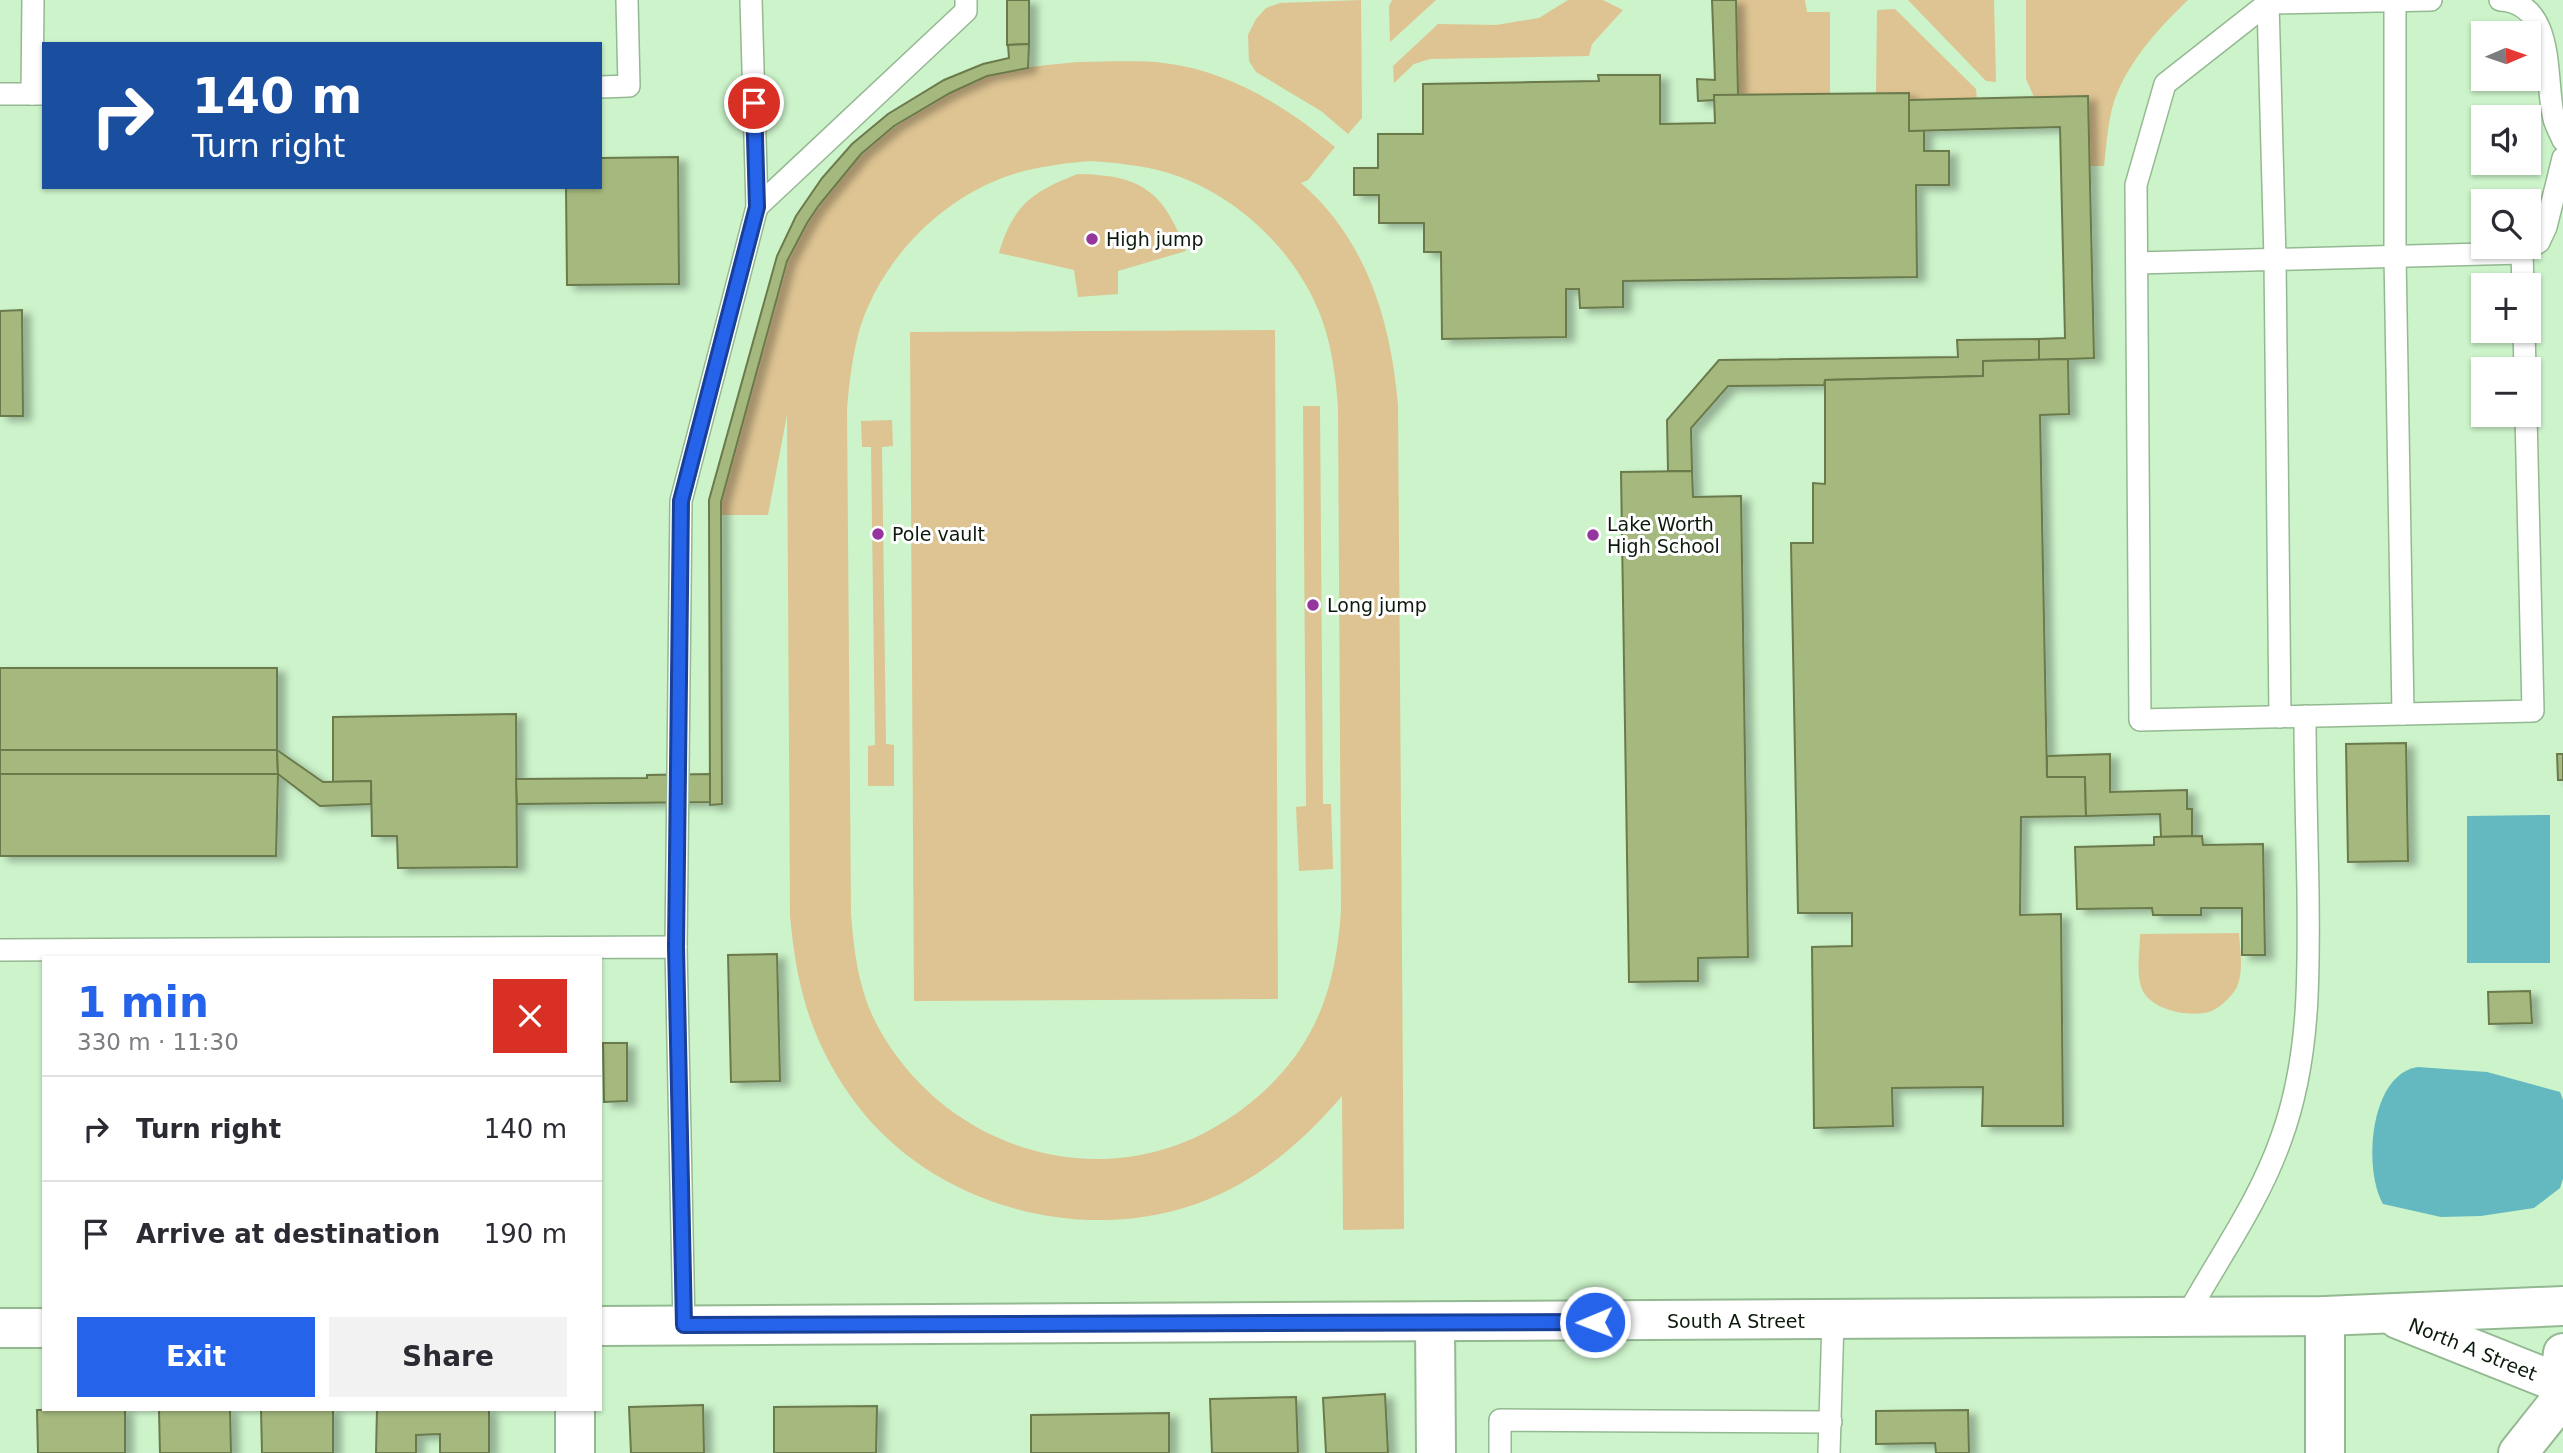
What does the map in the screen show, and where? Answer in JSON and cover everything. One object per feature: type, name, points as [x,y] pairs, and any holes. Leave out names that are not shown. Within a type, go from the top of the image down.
[{"type":"street","name":"North A Street","points":[[2325,1316],[2563,1306]]},
{"type":"street","name":"North A Street","points":[[2386,1315],[2562,1385]]},
{"type":"street","name":"South A Street","points":[[602,1326],[2325,1316]]},
{"type":"street","points":[[2325,1316],[2325,1453]]},
{"type":"street","points":[[1435,1323],[1436,1453]]},
{"type":"street","points":[[0,1328],[42,1328]]},
{"type":"street","points":[[2518,1453],[2562,1385]]},
{"type":"street","points":[[575,1411],[575,1453]]},
{"type":"lane","points":[[0,94],[38,94],[33,0]]},
{"type":"lane","points":[[602,87],[629,86],[627,0]]},
{"type":"lane","points":[[684,1325],[676,947],[681,501],[757,207],[751,0]]},
{"type":"lane","points":[[757,207],[966,10],[966,0]]},
{"type":"lane","points":[[2395,0],[2395,256],[2403,714]]},
{"type":"lane","points":[[2431,0],[2268,3],[2165,84],[2136,185],[2140,720],[2533,711],[2526,427]]},
{"type":"lane","points":[[2500,0],[2512,1],[2533,15],[2543,39],[2554,120],[2563,140]]},
{"type":"lane","points":[[2268,3],[2275,259],[2280,717]]},
{"type":"lane","points":[[2541,238],[2563,158]]},
{"type":"lane","points":[[2137,263],[2471,254]]},
{"type":"lane","points":[[2186,1317],[2213,1268],[2254,1205],[2282,1138],[2297,1080],[2307,1026],[2309,970],[2305,716]]},
{"type":"lane","points":[[0,950],[676,947]]},
{"type":"lane","points":[[1829,1453],[1833,1320]]},
{"type":"lane","points":[[1500,1453],[1500,1420],[1831,1422]]},
{"type":"shaded area","points":[[1361,0],[1362,118],[1348,134],[1321,111],[1256,72],[1249,61],[1248,35],[1256,19],[1266,8],[1280,3]]},
{"type":"shaded area","points":[[1392,0],[1436,0],[1390,42],[1389,6]]},
{"type":"shaded area","points":[[1568,0],[1603,0],[1623,10],[1592,44],[1589,56],[1430,59],[1414,64],[1394,83],[1393,66],[1438,24],[1496,25],[1539,18]]},
{"type":"shaded area","points":[[1736,0],[1805,0],[1807,12],[1830,12],[1830,94],[1738,95]]},
{"type":"shaded area","points":[[1908,0],[1994,0],[1996,82],[1986,81]]},
{"type":"shaded area","points":[[2026,0],[2188,0],[2148,42],[2124,78],[2112,109],[2104,166],[2089,166],[2087,96],[2034,97],[2026,79]]},
{"type":"shaded area","points":[[1895,9],[1976,89],[1977,99],[1909,100],[1908,93],[1876,93],[1877,10]]},
{"type":"shaded area","points":[[1078,62],[1153,62],[1212,74],[1256,93],[1335,147],[1308,180],[1301,183],[1343,230],[1359,256],[1382,313],[1395,374],[1398,405],[1404,1229],[1343,1230],[1342,1096],[1281,1156],[1238,1185],[1188,1207],[1135,1218],[1080,1219],[1026,1212],[974,1195],[926,1169],[884,1135],[849,1094],[835,1072],[814,1030],[807,1008],[796,964],[790,915],[787,415],[768,515],[721,515],[721,502],[777,292],[801,231],[820,202],[869,148],[898,125],[928,104],[989,76],[1022,68]],"holes":[[[1091,161],[1165,172],[1218,195],[1242,212],[1285,254],[1316,305],[1326,332],[1338,406],[1341,911],[1333,969],[1325,998],[1306,1039],[1277,1079],[1225,1121],[1178,1144],[1129,1157],[1080,1158],[1032,1150],[986,1132],[944,1105],[908,1070],[878,1027],[866,1000],[856,958],[851,914],[847,409],[856,344],[868,308],[881,281],[918,234],[940,214],[990,183],[1044,167]]]},
{"type":"shaded area","name":"High jump","points":[[1078,174],[1118,178],[1147,190],[1169,214],[1186,251],[1118,271],[1118,294],[1078,297],[1074,270],[999,253],[1011,223],[1027,202],[1049,187]]},
{"type":"shaded area","points":[[1275,330],[1278,999],[914,1001],[910,332]]},
{"type":"shaded area","name":"Long jump","points":[[1303,406],[1320,406],[1323,804],[1331,804],[1333,869],[1299,871],[1296,807],[1306,806]]},
{"type":"shaded area","points":[[892,420],[893,446],[882,447],[886,744],[894,745],[894,786],[868,786],[868,746],[875,745],[871,447],[862,447],[861,421]]},
{"type":"shaded area","points":[[2239,933],[2241,960],[2237,987],[2217,1008],[2209,1012],[2183,1013],[2156,1004],[2144,993],[2139,972],[2140,934]]},
{"type":"water","points":[[2550,815],[2550,963],[2467,963],[2467,816]]},
{"type":"water","points":[[2418,1067],[2487,1072],[2560,1092],[2563,1100],[2563,1179],[2560,1188],[2534,1208],[2481,1216],[2441,1217],[2383,1204],[2373,1169],[2372,1148],[2380,1104],[2389,1087],[2402,1074]]},
{"type":"building","points":[[1007,0],[1029,0],[1029,44],[1007,45]]},
{"type":"building","points":[[1712,0],[1736,0],[1738,95],[1714,95],[1715,100],[1698,101],[1697,79],[1715,80]]},
{"type":"building","points":[[1029,44],[1028,68],[987,76],[950,93],[894,126],[861,154],[819,205],[787,261],[721,502],[722,804],[710,805],[709,500],[777,256],[796,216],[822,178],[852,144],[888,114],[944,80],[983,64],[1009,58],[1008,45]]},
{"type":"building","points":[[1598,75],[1660,75],[1660,124],[1715,123],[1714,95],[1909,93],[1909,131],[1924,130],[1924,151],[1949,151],[1949,185],[1916,185],[1917,277],[1623,281],[1623,307],[1580,308],[1579,289],[1566,289],[1566,337],[1442,339],[1441,252],[1424,252],[1424,223],[1379,223],[1379,195],[1354,195],[1354,168],[1378,168],[1378,134],[1423,134],[1423,84],[1599,81]]},
{"type":"building","points":[[2088,96],[2094,358],[2039,360],[2039,339],[2065,338],[2060,127],[1909,131],[1909,100]]},
{"type":"building","points":[[678,157],[679,284],[567,285],[566,189],[602,189],[602,158]]},
{"type":"building","points":[[22,310],[23,416],[0,416],[0,311]]},
{"type":"building","points":[[2039,339],[2039,360],[1983,361],[1983,376],[1825,380],[1824,385],[1728,386],[1691,428],[1692,471],[1668,471],[1667,420],[1719,360],[1958,357],[1957,340]]},
{"type":"building","points":[[2068,359],[2069,414],[2040,415],[2047,777],[2085,777],[2086,816],[2021,817],[2020,915],[2061,914],[2063,1126],[1982,1126],[1983,1087],[1892,1088],[1893,1126],[1814,1128],[1812,947],[1852,946],[1852,913],[1798,913],[1791,543],[1813,543],[1813,483],[1825,484],[1825,380],[1983,376],[1983,361]]},
{"type":"building","points":[[1692,471],[1693,497],[1741,496],[1748,957],[1698,958],[1698,981],[1629,982],[1621,472]]},
{"type":"building","points":[[0,668],[277,668],[277,750],[0,750]]},
{"type":"building","points":[[516,714],[517,867],[398,868],[397,836],[372,836],[371,781],[333,782],[333,717]]},
{"type":"building","points":[[2406,743],[2408,861],[2348,862],[2346,744]]},
{"type":"building","points":[[0,750],[277,750],[278,774],[0,774]]},
{"type":"building","points":[[277,750],[323,782],[371,781],[371,804],[320,806],[278,774]]},
{"type":"building","points":[[2110,754],[2110,792],[2187,790],[2187,809],[2192,809],[2192,836],[2161,837],[2160,814],[2086,816],[2085,777],[2047,777],[2047,756]]},
{"type":"building","points":[[2557,754],[2563,754],[2563,780],[2558,780]]},
{"type":"building","points":[[0,774],[278,774],[276,856],[0,856]]},
{"type":"building","points":[[710,774],[710,802],[517,804],[516,779],[647,778],[647,775]]},
{"type":"building","points":[[2202,836],[2203,845],[2263,844],[2265,955],[2242,955],[2242,908],[2201,908],[2201,915],[2153,915],[2152,908],[2077,909],[2075,847],[2154,845],[2154,837]]},
{"type":"building","points":[[777,954],[780,1081],[731,1082],[728,955]]},
{"type":"building","points":[[2530,991],[2532,1023],[2489,1024],[2488,992]]},
{"type":"building","points":[[603,1043],[627,1043],[627,1101],[604,1102]]},
{"type":"building","points":[[1385,1394],[1388,1453],[1326,1453],[1323,1398]]},
{"type":"building","points":[[1296,1397],[1298,1453],[1212,1453],[1210,1399]]},
{"type":"building","points":[[703,1405],[704,1453],[631,1453],[629,1407]]},
{"type":"building","points":[[877,1406],[876,1453],[774,1453],[774,1407]]},
{"type":"building","points":[[37,1410],[125,1411],[125,1453],[38,1453]]},
{"type":"building","points":[[1968,1410],[1969,1453],[1936,1453],[1935,1443],[1876,1444],[1876,1411]]},
{"type":"building","points":[[159,1411],[230,1411],[231,1453],[160,1453]]},
{"type":"building","points":[[261,1411],[333,1411],[333,1453],[262,1453]]},
{"type":"building","points":[[377,1411],[489,1411],[489,1453],[440,1453],[440,1434],[416,1435],[416,1453],[376,1453]]},
{"type":"building","points":[[1169,1413],[1169,1453],[1031,1453],[1031,1415]]},
{"type":"place","name":"High jump","points":[[1092,239]]},
{"type":"place","name":"Pole vault","points":[[878,534]]},
{"type":"place","name":"Lake Worth High School","points":[[1593,535]]},
{"type":"place","name":"Long jump","points":[[1313,605]]},
{"type":"route","points":[[754,103],[757,207],[681,501],[676,947],[684,1325],[1595,1322]]}]
